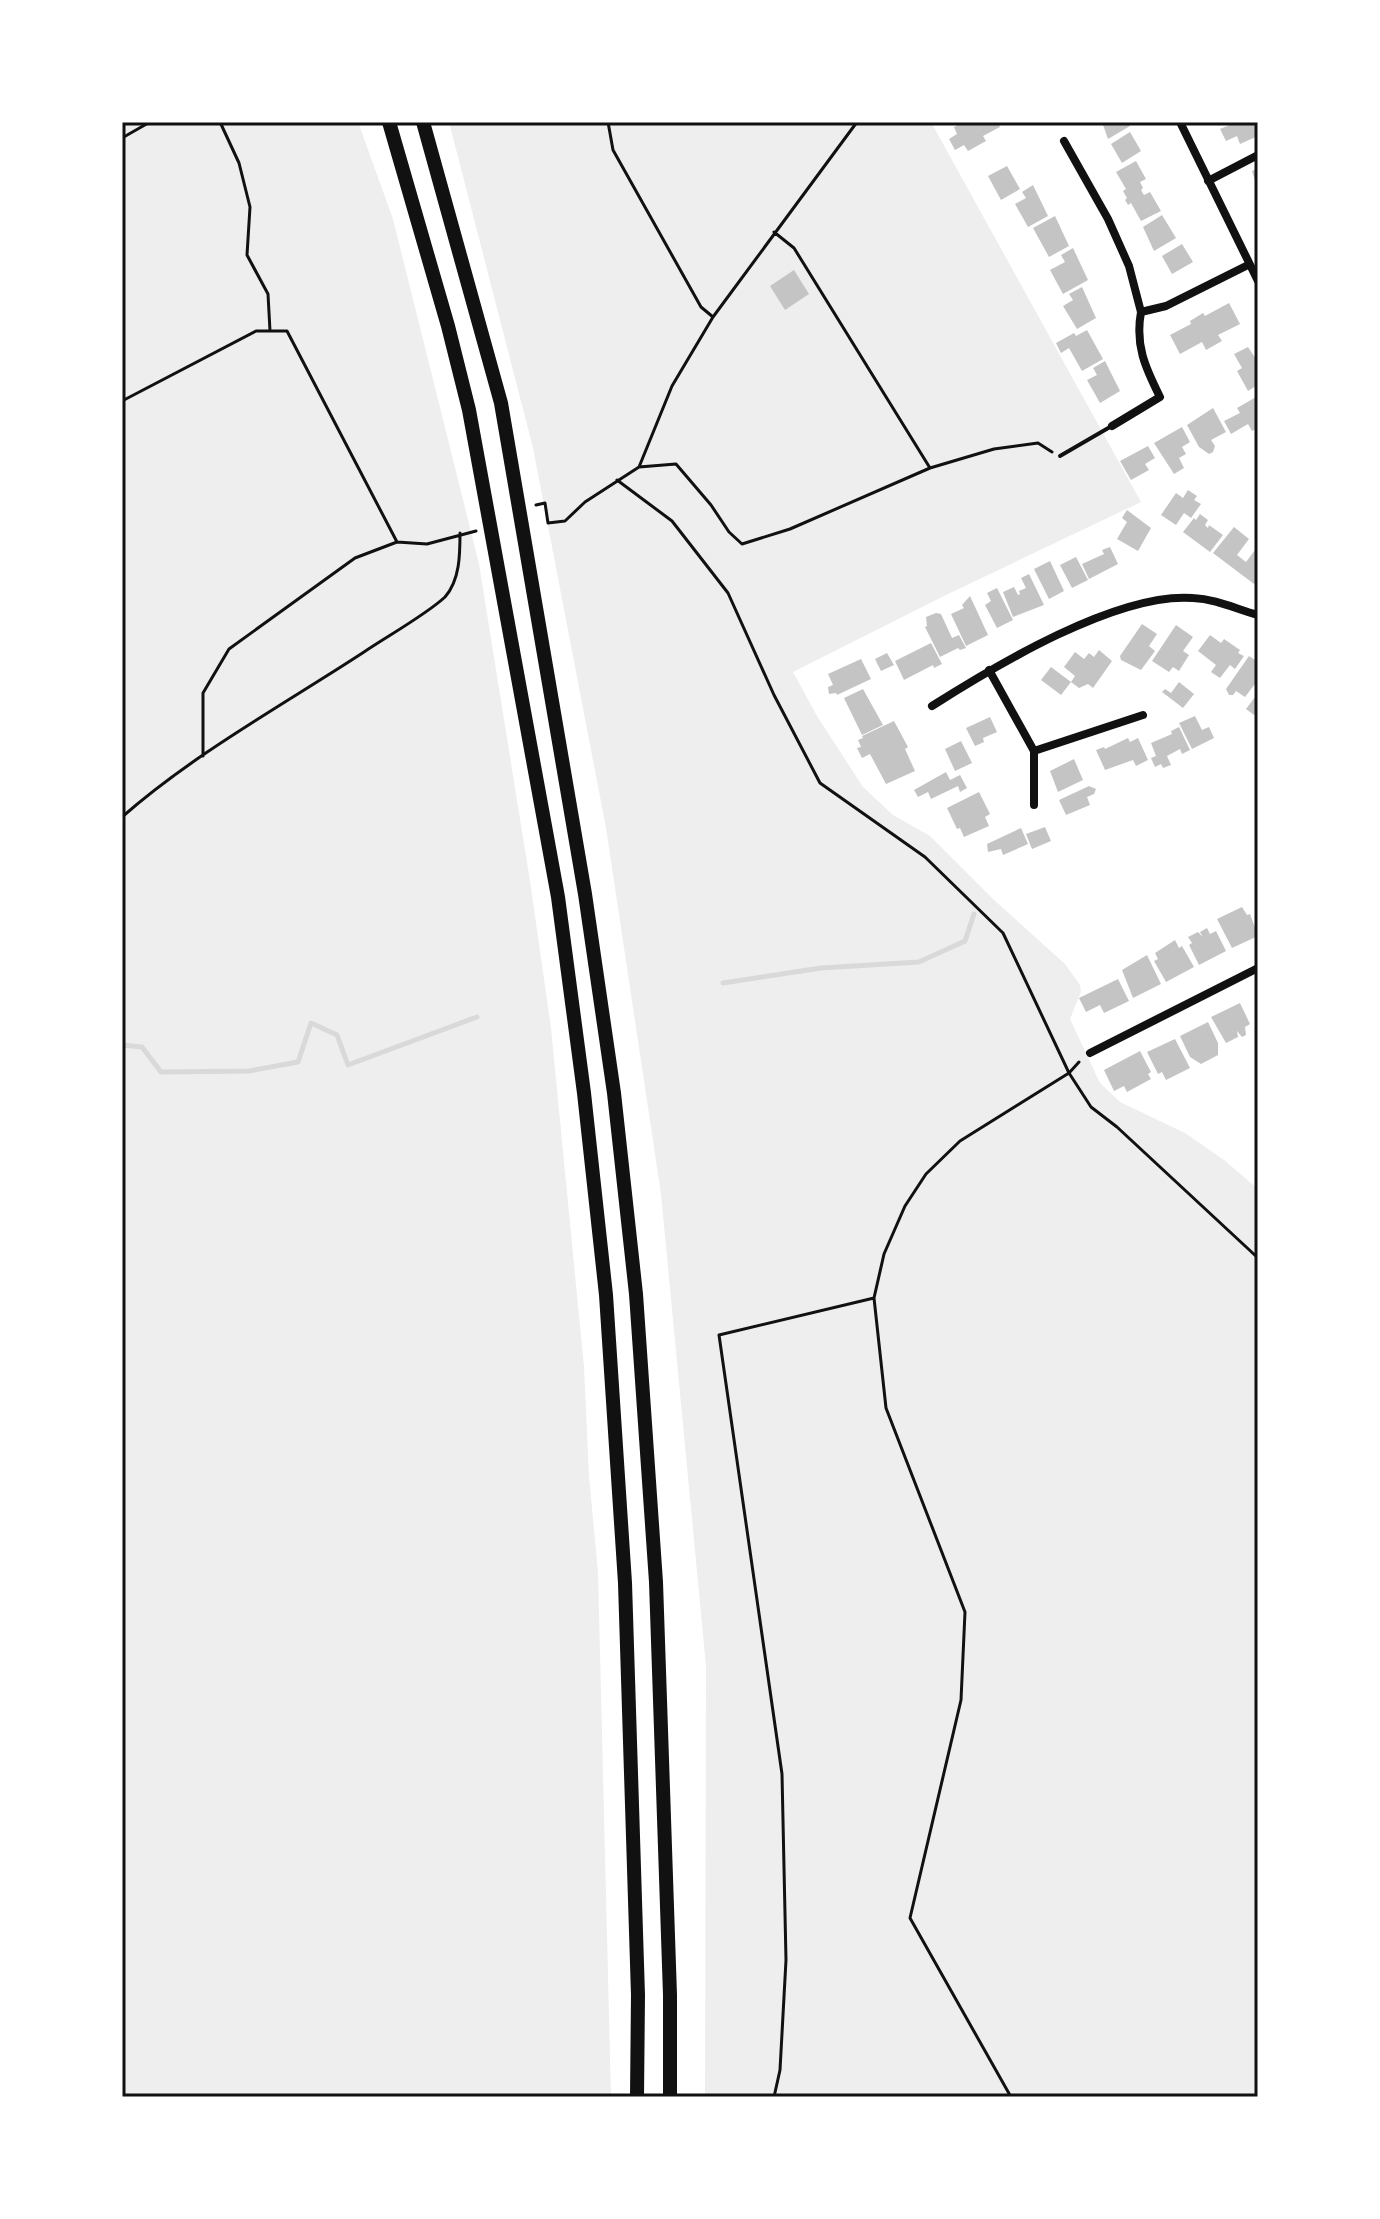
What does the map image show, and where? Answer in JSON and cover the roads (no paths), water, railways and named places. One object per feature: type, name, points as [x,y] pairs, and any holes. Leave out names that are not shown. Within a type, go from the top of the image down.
[{"type":"highway","points":[[389,122],[469,410],[558,897],[584,1093],[606,1295],[625,1583],[638,1995],[637,2097]]},
{"type":"highway","points":[[423,122],[501,403],[585,894],[614,1093],[636,1294],[656,1582],[670,1995],[670,2097]]},
{"type":"street","points":[[1180,122],[1258,281]]},
{"type":"street","points":[[1064,141],[1108,219],[1129,266],[1141,312],[1137,332],[1140,349],[1160,397],[1112,426]]},
{"type":"street","points":[[1208,181],[1258,155]]},
{"type":"street","points":[[1141,312],[1166,306],[1248,265]]},
{"type":"street","points":[[932,706],[989,670],[1074,628],[1135,605],[1191,597],[1213,600],[1258,615]]},
{"type":"street","points":[[989,670],[1034,751],[1034,805]]},
{"type":"street","points":[[1034,751],[1143,715]]},
{"type":"street","points":[[1090,1053],[1258,968]]},
{"type":"lane","points":[[1060,456],[1112,426]]},
{"type":"waterway","points":[[723,983],[821,968],[919,962],[965,941],[974,914]]},
{"type":"waterway","points":[[122,1045],[142,1047],[161,1072],[249,1071],[298,1062],[311,1023],[337,1035],[348,1065],[477,1017]]}]
